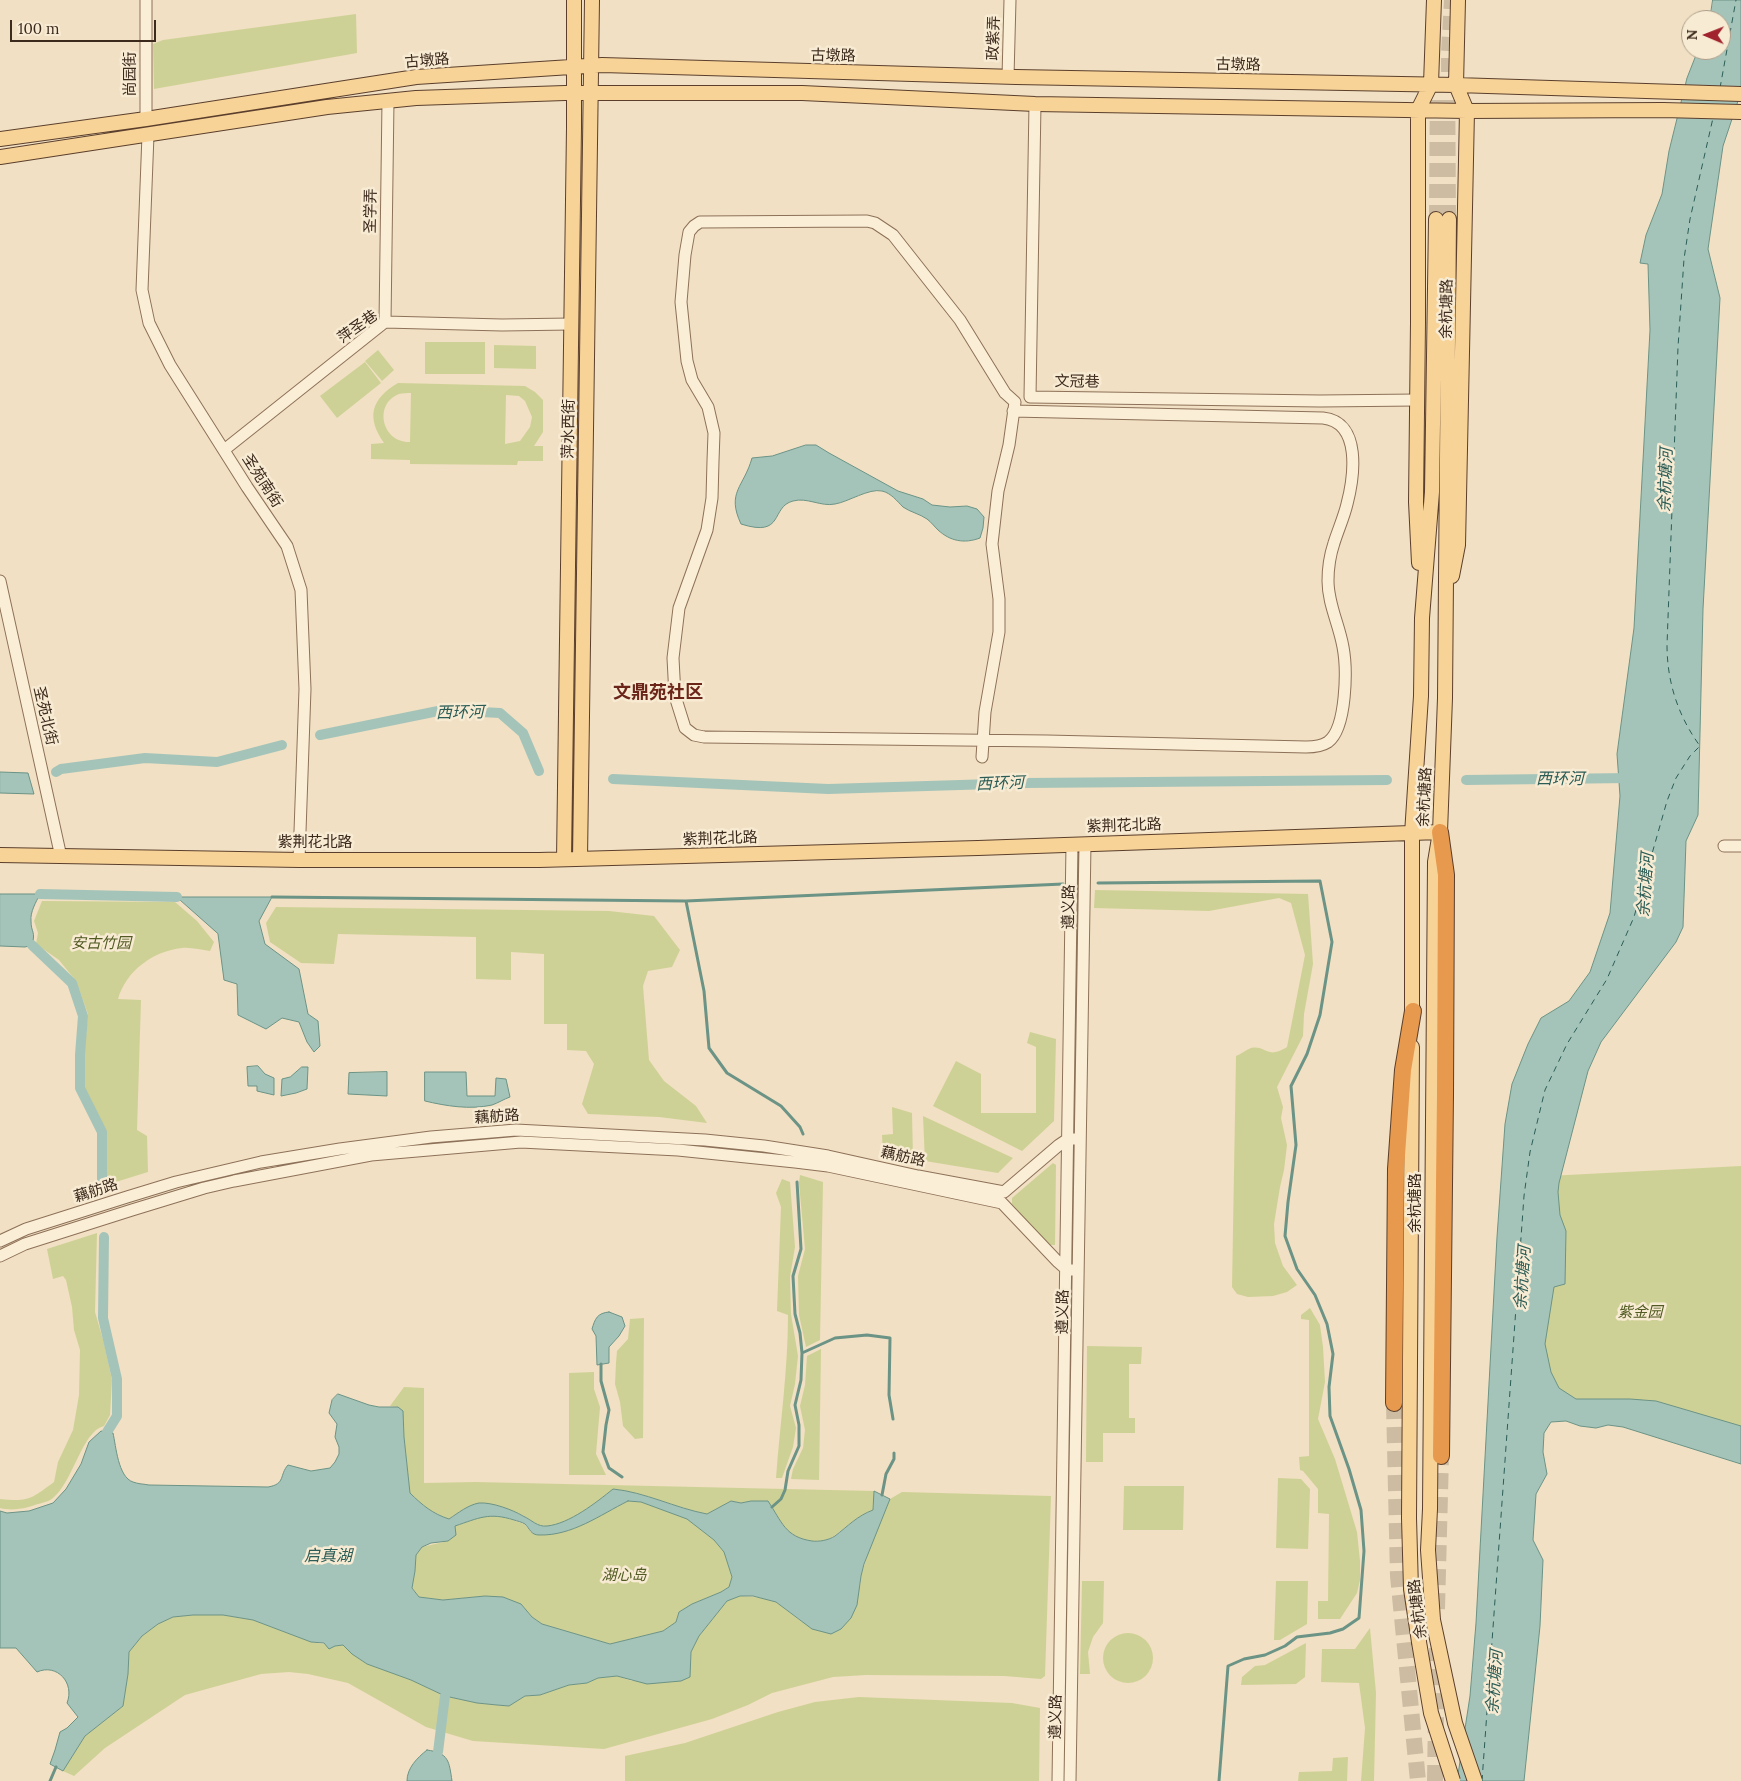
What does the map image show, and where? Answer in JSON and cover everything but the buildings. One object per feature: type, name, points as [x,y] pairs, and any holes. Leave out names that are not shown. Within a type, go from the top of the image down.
[{"type":"highway","points":[[1440,832],[1446,875],[1441,1456]]},
{"type":"highway","points":[[1394,1402],[1396,1169],[1403,1070],[1413,1011]]},
{"type":"main road","name":"萍水西街","points":[[564,859],[572,324],[574,0]]},
{"type":"main road","name":"萍水西街","points":[[580,859],[592,0]]},
{"type":"main road","name":"余杭塘路","points":[[1422,618],[1416,502],[1418,110],[1431,84],[1434,0]]},
{"type":"main road","name":"余杭塘路","points":[[1445,619],[1458,545],[1467,111],[1456,85],[1458,0]]},
{"type":"main road","name":"古墩路","points":[[0,139],[146,119],[416,77],[574,66],[1008,77],[1431,84],[1741,94]]},
{"type":"main road","points":[[0,157],[327,107],[416,98],[574,93],[802,93],[1035,104],[1467,111],[1663,110],[1741,112]]},
{"type":"main road","name":"余杭塘路","points":[[1453,1781],[1431,1712],[1419,1642],[1411,1589],[1409,1518],[1413,1011],[1412,834],[1420,706],[1422,618],[1432,492],[1442,219],[1445,698],[1440,832],[1435,862],[1428,1550],[1433,1620],[1455,1723],[1475,1781]]},
{"type":"main road","name":"紫荆花北路","points":[[0,855],[299,860],[580,859],[1440,832]]},
{"type":"street","name":"尚园街","points":[[146,0],[146,119]]},
{"type":"street","name":"政紫弄","points":[[1008,77],[1010,0]]},
{"type":"street","name":"圣学弄","points":[[385,322],[388,101]]},
{"type":"street","name":"文冠巷","points":[[1035,104],[1030,397],[1320,401],[1417,400]]},
{"type":"street","name":"圣苑南街","points":[[148,135],[142,290],[149,323],[170,365],[287,546],[301,590],[305,689],[299,860]]},
{"type":"street","points":[[982,757],[983,740],[985,712],[999,632],[999,599],[992,544],[998,491],[1009,445],[1013,411],[1015,402],[1005,393],[960,320],[893,235],[875,223],[867,221],[700,222],[689,232],[680,302],[683,336],[692,380],[708,408],[714,433],[712,498],[707,530],[679,608],[672,658],[675,696],[685,728],[694,735],[704,737],[983,740],[1316,746],[1329,741],[1339,725],[1344,690],[1343,646],[1332,607],[1328,582],[1329,564],[1334,543],[1348,504],[1353,463],[1346,428],[1339,422],[1323,418],[1013,411]]},
{"type":"street","name":"萍圣巷","points":[[224,450],[385,322],[502,325],[572,324]]},
{"type":"street","name":"圣苑北街","points":[[0,581],[60,857]]},
{"type":"street","name":"遵义路","points":[[1070,1781],[1072,1270],[1068,1139],[1078,844]]},
{"type":"street","name":"遵义路","points":[[1058,1781],[1072,1270],[1080,1140],[1078,844]]},
{"type":"street","points":[[1724,846],[1741,846]]},
{"type":"street","name":"藕舫路","points":[[0,1241],[26,1229],[176,1182],[262,1162],[349,1147],[431,1137],[516,1130],[650,1136],[764,1146],[828,1156],[918,1176],[1003,1198]]},
{"type":"street","points":[[1072,1270],[1042,1247],[1003,1198],[1059,1145],[1068,1139],[1080,1140]]},
{"type":"street","name":"藕舫路","points":[[0,1256],[25,1244],[204,1188],[234,1181],[371,1155],[521,1142],[678,1150],[795,1162],[828,1166],[1003,1198]]},
{"type":"green space","points":[[356,14],[357,53],[154,89],[153,44],[163,40]]},
{"type":"green space","points":[[425,342],[485,342],[485,374],[425,374]]},
{"type":"green space","points":[[494,345],[536,346],[536,369],[494,368]]},
{"type":"green space","points":[[378,350],[394,370],[382,381],[365,361]]},
{"type":"green space","points":[[365,362],[381,383],[337,418],[320,396]]},
{"type":"green space","points":[[398,383],[525,386],[543,400],[543,432],[534,446],[543,446],[543,461],[518,461],[517,465],[410,464],[410,460],[371,459],[371,444],[384,443],[375,425],[374,409],[382,395]],"holes":[[[411,393],[410,442],[400,441],[387,430],[384,414],[386,406],[391,399],[399,394]],[[506,395],[519,396],[525,401],[532,417],[530,427],[520,441],[505,444]]]},
{"type":"green space","points":[[1095,890],[1308,894],[1313,964],[1304,1014],[1303,1036],[1277,1087],[1283,1107],[1281,1118],[1287,1145],[1274,1224],[1275,1243],[1283,1266],[1297,1285],[1287,1292],[1273,1296],[1248,1297],[1237,1294],[1232,1287],[1236,1056],[1251,1048],[1275,1052],[1287,1047],[1305,955],[1291,903],[1279,898],[1209,911],[1094,908]]},
{"type":"green space","name":"安古竹园","points":[[42,901],[175,902],[197,921],[214,942],[210,951],[182,948],[161,953],[151,958],[134,971],[122,989],[118,999],[141,1000],[137,1130],[147,1136],[148,1172],[106,1185],[106,1131],[83,1087],[88,1014],[76,981],[59,960],[36,944],[38,933],[34,921]]},
{"type":"green space","points":[[276,907],[609,911],[654,916],[680,950],[672,967],[648,971],[643,986],[649,1060],[664,1081],[696,1106],[707,1123],[659,1117],[588,1114],[582,1104],[594,1064],[586,1051],[567,1050],[567,1024],[544,1024],[544,954],[511,952],[511,980],[476,979],[476,937],[338,934],[334,964],[301,963],[270,942],[266,923]]},
{"type":"green space","points":[[1030,1032],[1056,1039],[1054,1121],[1022,1151],[933,1106],[956,1061],[981,1074],[981,1113],[1036,1113],[1036,1047],[1027,1043]]},
{"type":"green space","points":[[892,1107],[912,1113],[913,1159],[883,1154],[882,1135],[893,1134]]},
{"type":"green space","points":[[923,1116],[1013,1158],[998,1173],[925,1161]]},
{"type":"green space","points":[[1053,1163],[1056,1165],[1055,1245],[1048,1245],[1012,1204],[1012,1198]]},
{"type":"green space","name":"紫金园","points":[[1741,1166],[1741,1437],[1570,1403],[1533,1380],[1548,1176]]},
{"type":"green space","points":[[800,1175],[823,1182],[820,1340],[806,1347],[799,1315],[798,1276],[805,1249],[799,1183]]},
{"type":"green space","points":[[782,1179],[790,1182],[795,1247],[790,1277],[791,1314],[798,1356],[790,1406],[796,1428],[793,1447],[782,1478],[776,1478],[788,1336],[788,1315],[777,1311],[781,1207],[776,1193]]},
{"type":"green space","points":[[97,1233],[95,1312],[112,1380],[110,1415],[104,1426],[96,1430],[83,1447],[66,1481],[53,1498],[22,1508],[0,1508],[0,1499],[17,1500],[29,1498],[54,1482],[58,1462],[73,1430],[79,1395],[80,1350],[74,1330],[72,1307],[66,1280],[63,1276],[53,1279],[47,1249]]},
{"type":"green space","points":[[1310,1308],[1320,1325],[1323,1347],[1325,1382],[1318,1419],[1335,1459],[1357,1532],[1360,1561],[1360,1580],[1357,1593],[1340,1619],[1318,1619],[1318,1601],[1328,1601],[1329,1514],[1318,1513],[1318,1489],[1300,1470],[1299,1457],[1309,1456],[1309,1320],[1301,1319],[1301,1315]]},
{"type":"green space","points":[[644,1318],[643,1438],[635,1439],[623,1426],[620,1402],[615,1384],[616,1363],[617,1351],[628,1339],[630,1319]]},
{"type":"green space","points":[[1087,1346],[1142,1347],[1141,1364],[1129,1364],[1129,1418],[1135,1418],[1135,1433],[1103,1433],[1103,1462],[1086,1462]]},
{"type":"green space","points":[[821,1349],[819,1480],[791,1479],[793,1469],[803,1448],[805,1430],[800,1406],[805,1385],[807,1356]]},
{"type":"green space","points":[[594,1372],[594,1389],[600,1407],[596,1454],[606,1475],[569,1475],[569,1373]]},
{"type":"green space","points":[[404,1387],[424,1388],[424,1483],[475,1482],[874,1491],[873,1510],[857,1518],[832,1537],[818,1541],[797,1537],[787,1530],[772,1507],[751,1501],[741,1503],[731,1501],[707,1514],[637,1493],[614,1489],[574,1517],[548,1526],[538,1525],[524,1516],[497,1506],[482,1504],[469,1506],[449,1519],[428,1509],[410,1493],[404,1421],[398,1407],[390,1406]]},
{"type":"green space","points":[[1278,1478],[1301,1479],[1310,1489],[1308,1549],[1276,1548]]},
{"type":"green space","points":[[1124,1486],[1184,1486],[1183,1530],[1123,1530]]},
{"type":"green space","points":[[902,1492],[1051,1496],[1045,1676],[1041,1679],[1004,1676],[866,1675],[833,1677],[772,1693],[712,1719],[604,1749],[473,1741],[426,1727],[348,1683],[308,1674],[289,1672],[261,1674],[185,1695],[105,1748],[74,1776],[63,1771],[85,1736],[123,1706],[129,1652],[142,1636],[158,1624],[173,1617],[223,1615],[253,1620],[311,1642],[335,1646],[343,1645],[367,1664],[411,1680],[445,1696],[477,1703],[509,1706],[525,1696],[540,1695],[569,1685],[587,1683],[598,1678],[617,1676],[632,1681],[691,1667],[691,1652],[699,1636],[727,1601],[740,1596],[765,1598],[776,1602],[802,1622],[860,1586],[861,1576],[870,1547],[890,1499]]},
{"type":"green space","name":"湖心岛","points":[[628,1501],[641,1502],[687,1519],[714,1540],[724,1552],[732,1577],[729,1587],[679,1612],[676,1622],[663,1631],[610,1644],[542,1624],[532,1617],[521,1604],[485,1596],[443,1600],[419,1597],[412,1587],[416,1555],[422,1547],[448,1541],[455,1535],[455,1526],[487,1515],[504,1517],[524,1524],[531,1532],[561,1532],[573,1529]]},
{"type":"green space","points":[[1082,1581],[1104,1581],[1103,1623],[1093,1637],[1088,1652],[1090,1674],[1080,1674]]},
{"type":"green space","points":[[1276,1581],[1308,1581],[1307,1624],[1280,1640],[1274,1640]]},
{"type":"green space","points":[[1370,1628],[1376,1693],[1374,1781],[1361,1781],[1365,1728],[1359,1683],[1321,1682],[1322,1649],[1355,1649]]},
{"type":"green space","points":[[1123,1633],[1133,1633],[1146,1640],[1153,1653],[1153,1663],[1146,1676],[1133,1683],[1123,1683],[1114,1679],[1107,1672],[1103,1663],[1103,1653],[1107,1644],[1114,1637]]},
{"type":"green space","points":[[1306,1643],[1305,1677],[1296,1684],[1241,1685],[1242,1677],[1255,1666],[1265,1665]]},
{"type":"green space","points":[[859,1697],[1012,1703],[1040,1708],[1039,1781],[625,1781],[625,1756],[685,1743],[778,1712],[815,1702]]},
{"type":"green space","points":[[1348,1757],[1347,1781],[1298,1781],[1299,1772],[1332,1771],[1333,1758]]},
{"type":"water","name":"余杭塘河","points":[[1713,0],[1741,0],[1741,92],[1723,146],[1708,249],[1720,298],[1703,609],[1698,815],[1686,841],[1683,927],[1676,942],[1601,1042],[1588,1071],[1559,1183],[1560,1215],[1566,1231],[1565,1284],[1554,1287],[1545,1344],[1551,1372],[1559,1388],[1576,1399],[1656,1401],[1741,1426],[1741,1464],[1623,1427],[1608,1425],[1596,1428],[1580,1426],[1566,1421],[1551,1422],[1544,1433],[1543,1452],[1547,1474],[1536,1494],[1533,1540],[1543,1560],[1540,1626],[1524,1781],[1457,1781],[1470,1696],[1476,1623],[1505,1124],[1512,1084],[1528,1044],[1541,1018],[1569,1001],[1590,972],[1610,913],[1620,796],[1617,754],[1634,628],[1650,330],[1648,264],[1640,263],[1646,235],[1662,194],[1669,151],[1687,78],[1694,60],[1731,60],[1731,10],[1712,10]]},
{"type":"water","points":[[806,445],[816,445],[898,491],[923,499],[932,505],[967,506],[977,509],[984,517],[980,538],[963,541],[947,537],[927,519],[903,507],[888,493],[882,491],[871,491],[830,505],[804,500],[793,501],[781,509],[771,524],[764,527],[755,527],[741,524],[735,504],[736,497],[752,458],[772,456]]},
{"type":"water","points":[[0,772],[28,773],[34,794],[0,793]]},
{"type":"water","points":[[0,894],[40,894],[31,914],[34,937],[32,945],[25,947],[0,946]]},
{"type":"water","points":[[177,897],[272,897],[259,921],[265,944],[299,969],[308,1014],[318,1021],[320,1046],[314,1052],[307,1042],[299,1022],[282,1018],[266,1029],[238,1015],[237,984],[224,980],[218,934]]},
{"type":"water","points":[[258,1066],[265,1074],[274,1078],[274,1095],[257,1091],[257,1086],[248,1086],[247,1067]]},
{"type":"water","points":[[302,1067],[308,1067],[307,1089],[281,1096],[282,1079],[290,1077]]},
{"type":"water","points":[[387,1072],[387,1096],[348,1094],[349,1073]]},
{"type":"water","points":[[425,1072],[466,1072],[467,1096],[495,1096],[496,1078],[506,1079],[510,1097],[492,1105],[475,1107],[450,1106],[425,1101]]},
{"type":"water","points":[[609,1312],[622,1317],[625,1326],[609,1347],[609,1363],[597,1365],[596,1336],[592,1329],[597,1317]]},
{"type":"water","name":"启真湖","points":[[338,1394],[369,1405],[398,1407],[403,1411],[410,1493],[428,1509],[449,1519],[471,1506],[484,1503],[508,1509],[537,1524],[547,1526],[573,1517],[613,1489],[637,1493],[707,1514],[731,1501],[741,1503],[768,1501],[781,1522],[790,1532],[803,1539],[818,1541],[833,1537],[857,1518],[873,1510],[874,1491],[890,1499],[864,1564],[857,1605],[851,1618],[841,1629],[831,1634],[812,1629],[776,1602],[753,1596],[740,1596],[727,1601],[699,1636],[691,1652],[690,1677],[681,1681],[647,1684],[617,1676],[598,1678],[587,1683],[569,1685],[540,1695],[525,1696],[509,1706],[477,1703],[445,1696],[411,1680],[367,1664],[343,1645],[329,1649],[324,1643],[311,1642],[253,1620],[223,1615],[173,1617],[158,1624],[142,1636],[129,1652],[123,1706],[85,1736],[63,1771],[50,1764],[60,1732],[78,1717],[67,1703],[69,1696],[68,1688],[62,1677],[51,1670],[37,1672],[16,1648],[0,1648],[0,1511],[7,1513],[29,1511],[53,1503],[66,1489],[81,1464],[89,1442],[101,1431],[113,1433],[118,1460],[124,1474],[128,1479],[139,1484],[268,1487],[274,1486],[280,1481],[288,1465],[311,1471],[330,1468],[339,1454],[339,1447],[335,1437],[337,1424],[329,1413],[332,1400]],"holes":[[[628,1501],[641,1502],[687,1519],[714,1540],[724,1552],[732,1577],[729,1587],[679,1612],[676,1622],[663,1631],[610,1644],[542,1624],[532,1617],[521,1604],[503,1597],[485,1596],[443,1600],[419,1597],[412,1588],[416,1555],[422,1547],[431,1543],[448,1541],[456,1535],[455,1526],[484,1517],[498,1516],[524,1523],[536,1535],[551,1534],[585,1524]]]},
{"type":"water","points":[[427,1750],[440,1753],[447,1759],[452,1781],[407,1781],[407,1776],[416,1760]]},
{"type":"waterway","name":"西环河","points":[[320,735],[443,710],[500,713],[523,733],[539,771]]},
{"type":"waterway","name":"西环河","points":[[56,772],[61,769],[145,758],[217,762],[282,745]]},
{"type":"waterway","name":"西环河","points":[[1466,780],[1630,778]]},
{"type":"waterway","name":"西环河","points":[[613,779],[828,789],[1026,783],[1387,780]]},
{"type":"waterway","points":[[1098,883],[1320,881],[1332,942],[1320,1015],[1307,1054],[1291,1086],[1296,1145],[1285,1236],[1297,1269],[1315,1295],[1327,1324],[1333,1354],[1329,1387],[1330,1416],[1361,1510],[1364,1551],[1359,1618],[1343,1629],[1330,1633],[1297,1637],[1285,1646],[1265,1655],[1244,1659],[1228,1666],[1219,1781]]},
{"type":"waterway","points":[[272,897],[686,901],[1063,884]]},
{"type":"waterway","points":[[40,894],[177,897]]},
{"type":"waterway","points":[[686,901],[704,991],[709,1048],[727,1073],[781,1106],[800,1127],[803,1134]]},
{"type":"waterway","points":[[32,945],[72,983],[83,1016],[80,1088],[102,1132],[102,1189]]},
{"type":"waterway","points":[[772,1507],[781,1499],[785,1490],[788,1471],[799,1446],[799,1425],[795,1405],[801,1380],[802,1353],[800,1333],[795,1314],[793,1276],[801,1249],[797,1182]]},
{"type":"waterway","points":[[104,1237],[103,1318],[117,1379],[117,1416],[107,1432]]},
{"type":"waterway","points":[[802,1353],[835,1338],[867,1335],[890,1338],[889,1395],[893,1419]]},
{"type":"waterway","points":[[601,1364],[601,1381],[609,1410],[603,1452],[609,1468],[622,1477]]},
{"type":"waterway","points":[[882,1495],[886,1474],[894,1459],[894,1453]]},
{"type":"waterway","points":[[438,1752],[445,1696]]},
{"type":"waterway","points":[[50,1781],[56,1767]]},
{"type":"ferry route","points":[[1720,88],[1736,0]]},
{"type":"ferry route","points":[[1482,1781],[1524,1196],[1530,1152],[1545,1090],[1567,1044],[1607,979],[1634,917],[1667,801],[1676,778],[1690,756],[1700,746],[1692,735],[1675,698],[1669,672],[1667,645],[1678,347],[1684,259],[1690,219],[1713,118]]},
{"type":"tunnel","points":[[1449,219],[1448,52],[1451,0]]},
{"type":"tunnel","points":[[1436,219],[1437,73]]},
{"type":"tunnel","points":[[1394,1403],[1398,1576],[1418,1781]]},
{"type":"tunnel","points":[[1437,1609],[1441,1456]]},
{"type":"tunnel","points":[[1435,1781],[1437,1648]]},
{"type":"district","name":"文鼎苑社区","points":[[658,693]]}]
